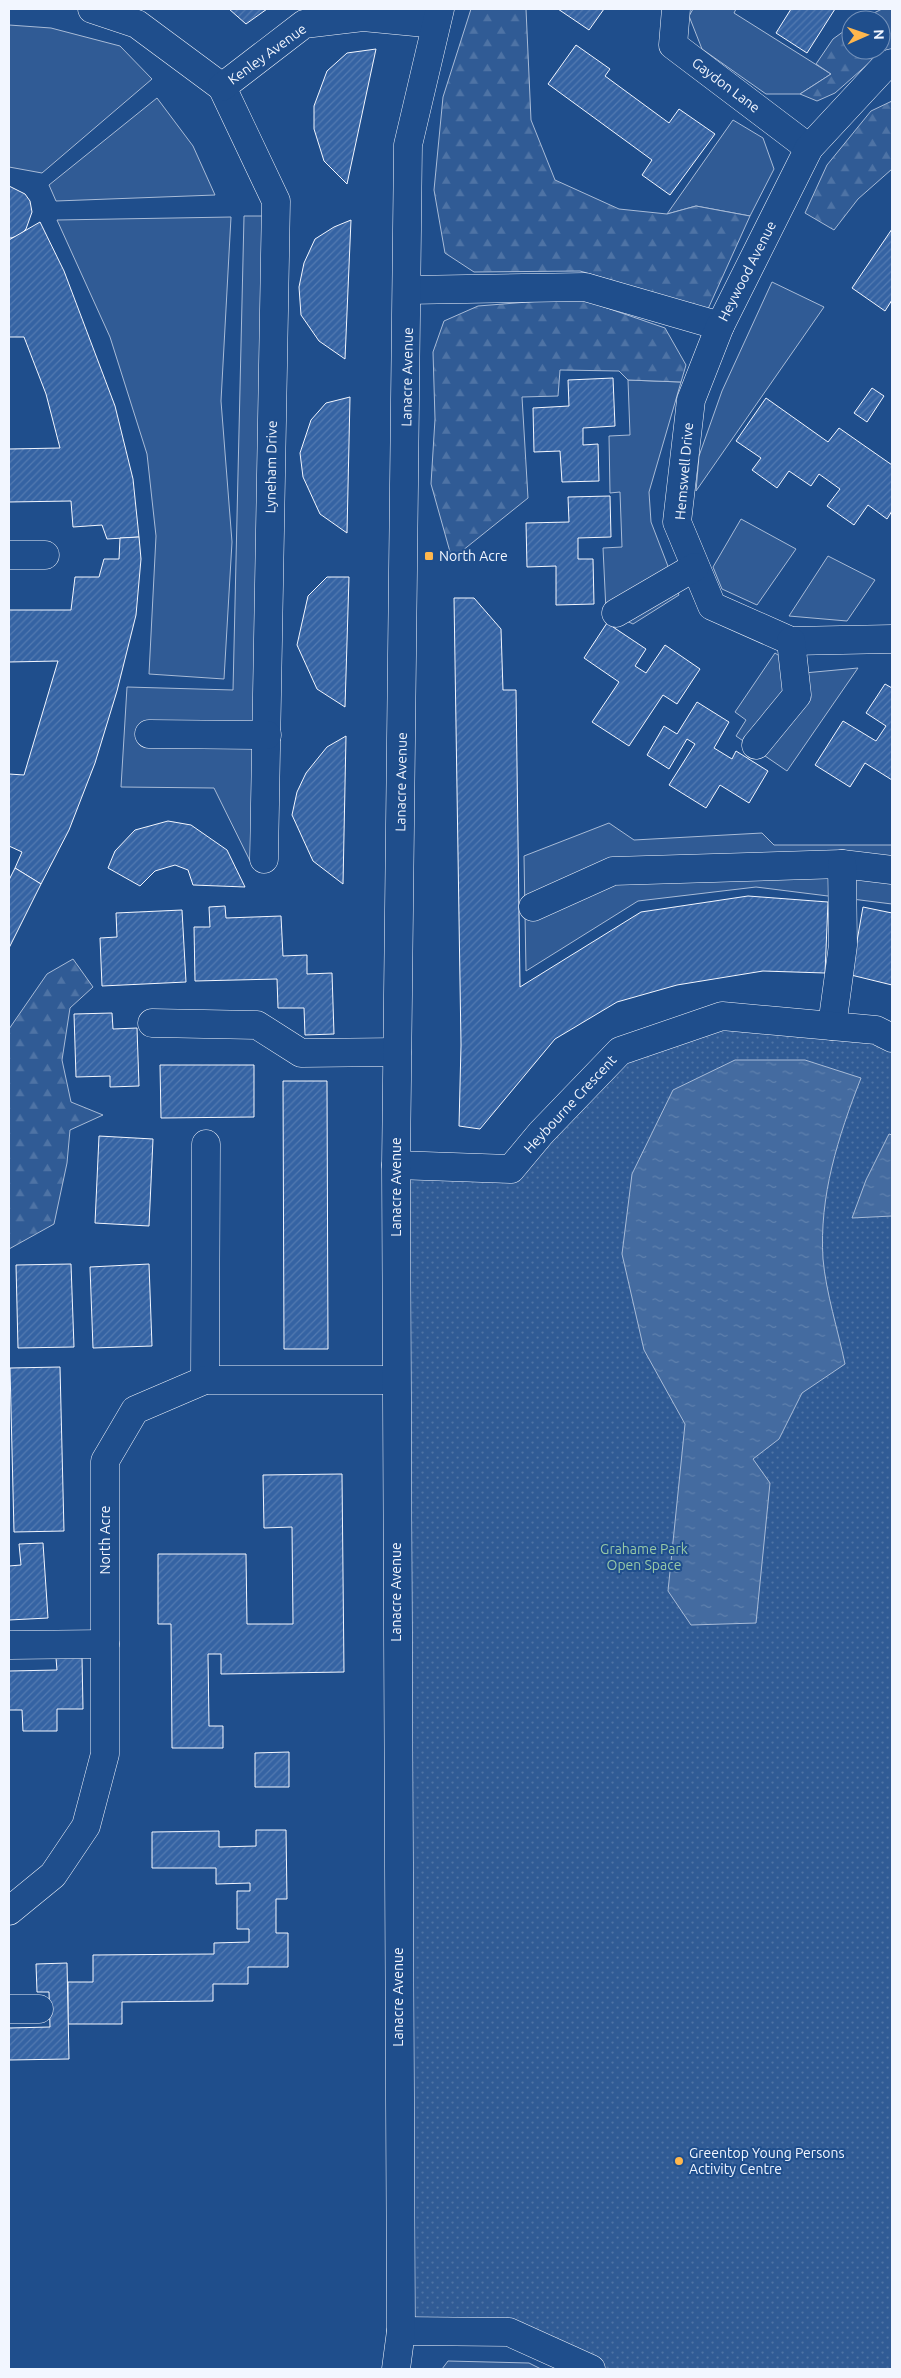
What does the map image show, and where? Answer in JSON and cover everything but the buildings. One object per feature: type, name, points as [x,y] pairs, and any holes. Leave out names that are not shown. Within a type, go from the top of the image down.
[{"type":"street","name":"Kenley Avenue","points":[[92,9],[137,24],[222,87],[304,24],[363,18],[438,16]]},
{"type":"street","name":"Gaydon Lane","points":[[676,9],[672,45],[810,148]]},
{"type":"street","name":"Lanacre Avenue","points":[[396,2369],[401,2331],[396,1165],[408,290],[408,145],[438,16]]},
{"type":"street","name":"Heywood Avenue","points":[[408,290],[585,287],[720,326],[810,148],[886,65],[892,63]]},
{"type":"street","name":"Lyneham Drive","points":[[222,87],[276,201],[264,858]]},
{"type":"street","name":"Hemswell Drive","points":[[720,326],[691,400],[677,522],[712,606],[791,641],[892,639]]},
{"type":"street","points":[[9,555],[45,555]]},
{"type":"street","points":[[616,613],[696,567]]},
{"type":"street","points":[[756,745],[797,695],[791,641]]},
{"type":"street","points":[[148,734],[267,735]]},
{"type":"street","points":[[832,1026],[843,945],[842,864]]},
{"type":"street","points":[[533,907],[613,871],[842,864],[892,870]]},
{"type":"street","name":"Heybourne Crescent","points":[[396,1165],[511,1169],[541,1132],[620,1051],[722,1016],[876,1030],[892,1038]]},
{"type":"street","points":[[152,1023],[257,1025],[301,1053],[397,1052]]},
{"type":"street","points":[[205,1380],[206,1144]]},
{"type":"street","name":"North Acre","points":[[9,1911],[53,1876],[86,1826],[105,1754],[105,1461],[135,1410],[205,1380],[396,1380]]},
{"type":"street","points":[[9,1645],[105,1644]]},
{"type":"street","points":[[9,2009],[39,2009]]},
{"type":"street","points":[[401,2331],[509,2332],[591,2369]]},
{"type":"shaded area","points":[[693,9],[736,9],[734,13],[831,74],[800,94],[766,94],[702,49],[689,16]]},
{"type":"shaded area","points":[[9,25],[51,28],[120,46],[152,79],[42,173],[9,167]]},
{"type":"shaded area","points":[[157,98],[193,146],[215,195],[56,201],[49,185]]},
{"type":"shaded area","points":[[733,120],[763,138],[774,169],[750,216],[696,206],[667,214]]},
{"type":"shaded area","points":[[244,216],[270,216],[261,697],[254,869],[214,788],[121,787],[127,687],[233,690]]},
{"type":"shaded area","points":[[231,217],[221,401],[232,542],[224,679],[149,674],[156,536],[147,454],[110,337],[57,220]]},
{"type":"shaded area","points":[[772,282],[824,307],[696,491],[699,456],[722,391]]},
{"type":"shaded area","points":[[628,380],[681,382],[649,492],[651,522],[679,595],[633,624],[606,611],[603,548],[622,547],[620,492],[610,493],[609,436],[630,435]]},
{"type":"shaded area","points":[[741,519],[796,549],[757,605],[722,589],[713,567]]},
{"type":"shaded area","points":[[828,556],[875,580],[847,621],[789,616]]},
{"type":"shaded area","points":[[775,653],[804,673],[858,668],[787,771],[736,736],[746,720],[735,712]]},
{"type":"shaded area","points":[[609,823],[634,840],[762,833],[774,845],[892,845],[892,904],[756,887],[638,901],[526,971],[524,856]]},
{"type":"shaded area","points":[[448,2361],[529,2363],[541,2369],[442,2369]]},
{"type":"green space","points":[[471,9],[526,9],[531,120],[555,180],[619,209],[667,214],[696,206],[750,216],[708,309],[580,271],[474,272],[445,253],[434,190],[443,97]]},
{"type":"green space","points":[[892,9],[891,50],[891,10],[880,10]]},
{"type":"green space","points":[[841,33],[841,60],[874,60],[835,93],[817,101],[800,94],[831,74],[816,64],[833,39]]},
{"type":"green space","points":[[892,101],[892,169],[858,199],[834,230],[805,213],[827,165],[871,111]]},
{"type":"green space","points":[[578,298],[665,328],[686,365],[681,382],[628,380],[619,371],[560,370],[558,396],[522,397],[528,498],[452,559],[431,484],[435,419],[433,352],[444,321],[478,306]]},
{"type":"green space","points":[[73,959],[93,987],[70,1008],[62,1060],[71,1102],[103,1115],[70,1130],[67,1163],[54,1224],[9,1249],[9,1029],[47,974]]},
{"type":"green space","name":"Grahame Park Open Space","points":[[722,1013],[892,1040],[892,2369],[591,2369],[505,2331],[400,2331],[397,1168],[493,1169],[616,1057]]},
{"type":"water","points":[[735,1060],[805,1060],[861,1078],[838,1145],[827,1190],[824,1212],[823,1259],[845,1364],[802,1393],[779,1439],[753,1459],[770,1483],[756,1623],[691,1625],[668,1591],[685,1424],[644,1350],[622,1254],[632,1174],[673,1090]]},
{"type":"water","points":[[889,1134],[892,1135],[892,1216],[852,1218],[866,1180]]},
{"type":"place","name":"North Acre","points":[[429,556]]},
{"type":"place","name":"Greentop Young Persons Activity Centre","points":[[679,2161]]}]
